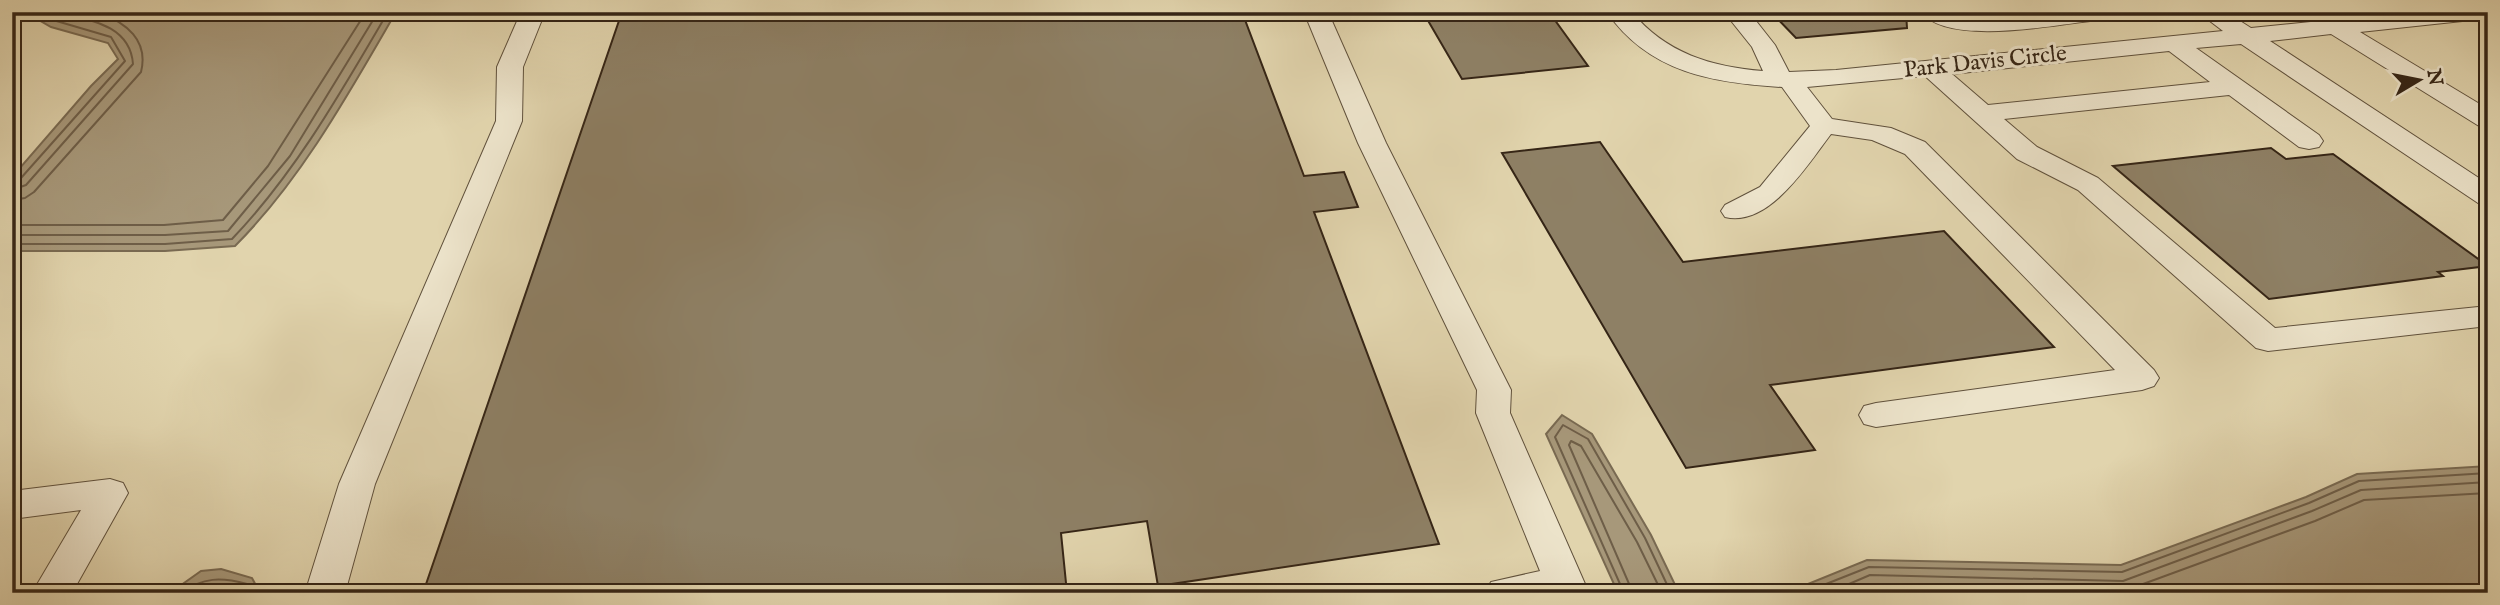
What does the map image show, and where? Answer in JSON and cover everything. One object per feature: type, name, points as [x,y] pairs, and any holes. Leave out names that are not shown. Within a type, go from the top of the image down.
[{"type":"street","points":[[325,593],[357,484],[509,121],[510,67],[534,12]]},
{"type":"street","points":[[1317,12],[1373,143],[1494,390],[1493,413],[1567,588],[1506,593]]},
{"type":"street","name":"Park Davis Circle","points":[[1619,12],[1643,40],[1668,54],[1725,76],[1786,80],[2481,12]]},
{"type":"street","points":[[1735,12],[1824,126],[1868,129],[1896,137],[1915,148],[2142,378],[1876,415]]},
{"type":"street","points":[[1934,12],[1950,21],[1975,26],[2105,12]]},
{"type":"street","points":[[2210,12],[2488,197]]},
{"type":"street","points":[[2336,27],[2488,120]]},
{"type":"street","points":[[2173,43],[2309,141]]},
{"type":"street","points":[[1930,68],[2027,153],[2088,184],[2268,340],[2488,316]]},
{"type":"street","points":[[1982,113],[2233,87]]},
{"type":"street","points":[[1735,211],[1770,193],[1824,126]]},
{"type":"street","points":[[12,505],[110,493],[52,593]]},
{"type":"water","points":[[25,12],[396,12],[323,135],[281,193],[235,246],[165,251],[12,251],[12,177],[118,59],[108,43],[51,27]]},
{"type":"water","points":[[1562,415],[1592,434],[1651,535],[1679,593],[1618,593],[1546,434]]},
{"type":"water","points":[[2488,466],[2488,593],[1807,593],[1808,584],[1867,560],[2121,565],[2306,497],[2357,474]]},
{"type":"water","points":[[221,569],[252,578],[260,593],[170,593],[201,571]]},
{"type":"building","points":[[622,12],[1242,12],[1304,176],[1344,172],[1358,207],[1314,212],[1439,544],[1158,586],[1147,521],[1061,533],[1067,593],[423,593]]},
{"type":"building","points":[[1423,12],[1549,12],[1588,66],[1462,79]]},
{"type":"building","points":[[1771,12],[1906,12],[1907,28],[1796,38]]},
{"type":"building","points":[[1600,142],[1683,262],[1944,231],[2054,347],[1770,385],[1815,450],[1686,468],[1502,153]]},
{"type":"building","points":[[2271,148],[2286,159],[2333,154],[2488,266],[2438,272],[2443,276],[2269,299],[2113,166]]}]
